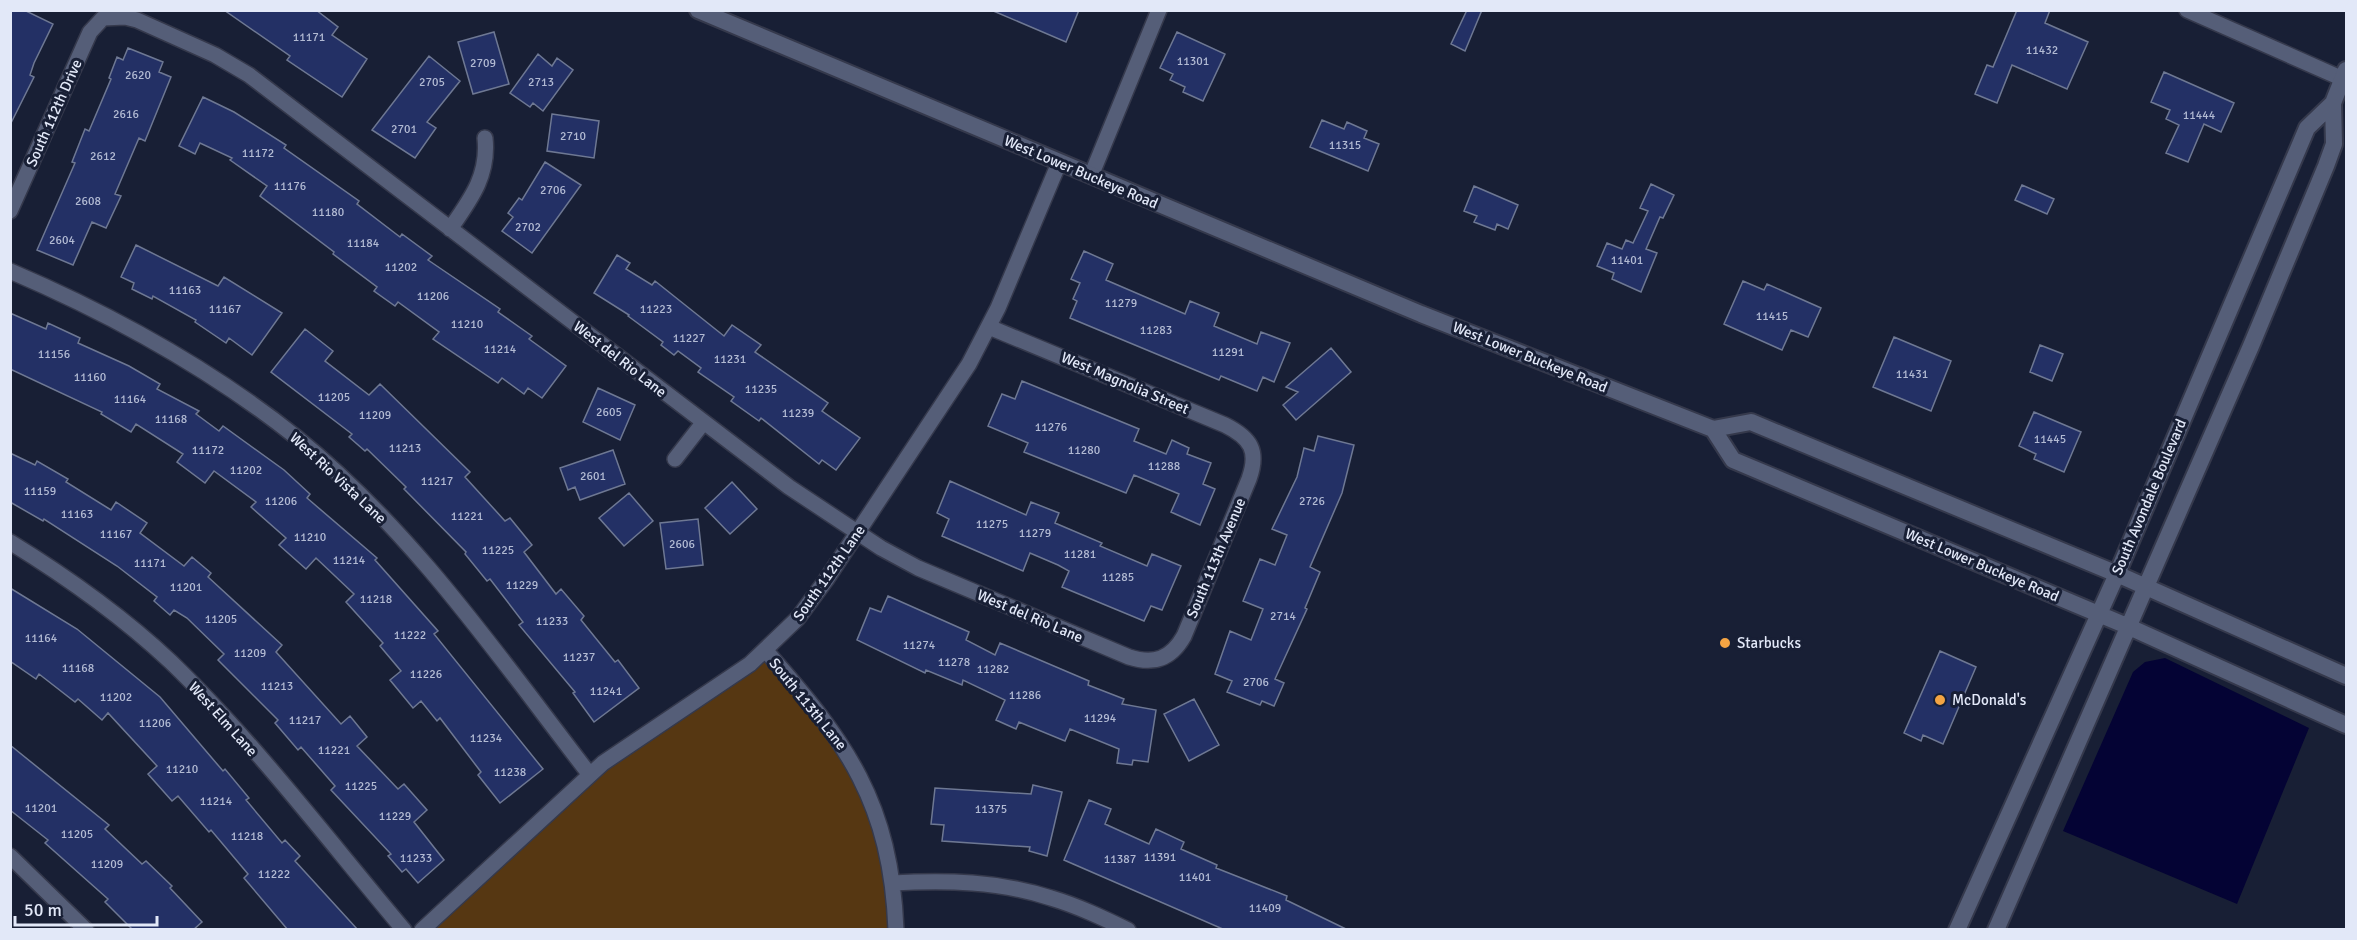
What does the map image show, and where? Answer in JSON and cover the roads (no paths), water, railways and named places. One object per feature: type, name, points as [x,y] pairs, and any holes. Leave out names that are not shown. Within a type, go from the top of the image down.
[{"type":"main road","name":"West Lower Buckeye Road","points":[[698,10],[1421,314],[1713,429],[1733,460],[2127,626],[2346,725]]},
{"type":"main road","name":"South Avondale Boulevard","points":[[1957,930],[2116,574],[2307,128],[2333,103],[2345,74]]},
{"type":"main road","points":[[1996,930],[2326,166],[2334,144],[2333,103]]},
{"type":"main road","points":[[1713,429],[1750,422],[2145,586],[2346,676]]},
{"type":"street","points":[[1091,176],[1159,10]]},
{"type":"street","points":[[2187,10],[2345,74]]},
{"type":"street","name":"West del Rio Lane","points":[[103,18],[114,16],[136,21],[233,64],[770,474],[858,532],[927,572],[1129,657],[1150,661],[1161,659]]},
{"type":"street","name":"South 112th Drive","points":[[10,211],[85,40],[103,18]]},
{"type":"street","points":[[450,229],[481,180],[486,159],[485,138]]},
{"type":"street","name":"South 112th Lane","points":[[422,930],[590,775],[619,751],[732,677],[766,651],[813,599],[957,384],[989,327],[1059,163]]},
{"type":"street","name":"West Rio Vista Lane","points":[[10,271],[86,304],[155,340],[229,387],[297,438],[359,494],[442,584],[590,775]]},
{"type":"street","name":"West Magnolia Street","points":[[989,327],[1225,425],[1248,438],[1254,448]]},
{"type":"street","points":[[675,459],[703,423]]},
{"type":"street","name":"South 113th Avenue","points":[[1161,659],[1178,646],[1184,636],[1249,479],[1255,457],[1254,448]]},
{"type":"street","name":"West Elm Lane","points":[[10,542],[59,573],[108,609],[192,683],[404,930]]},
{"type":"street","name":"South 113th Lane","points":[[766,651],[835,733],[860,774],[878,820],[892,883],[896,930]]},
{"type":"street","points":[[10,856],[86,930]]},
{"type":"street","points":[[892,883],[961,882],[1007,887],[1053,898],[1128,930]]},
{"type":"place","name":"Starbucks","points":[[1725,643]]},
{"type":"place","name":"McDonald's","points":[[1940,700]]}]
